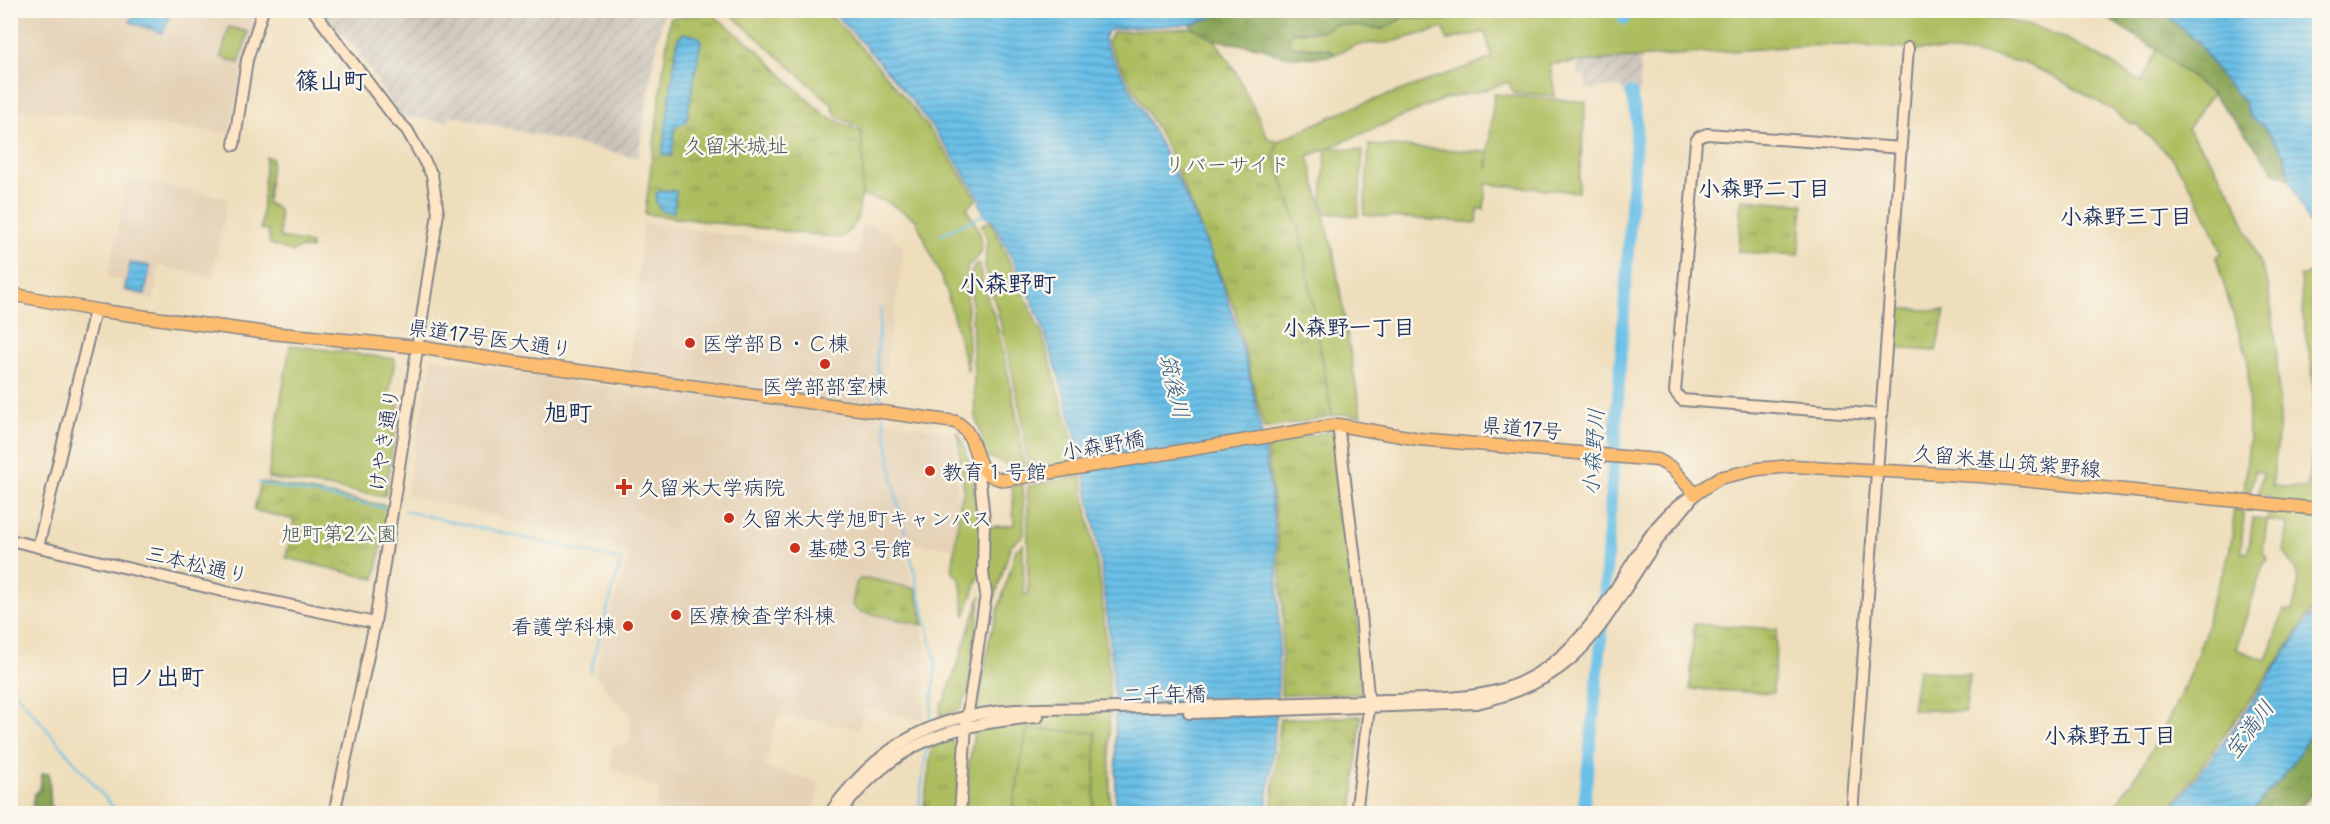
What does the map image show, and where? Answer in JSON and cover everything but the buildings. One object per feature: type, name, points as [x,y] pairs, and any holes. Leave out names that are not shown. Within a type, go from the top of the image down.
[{"type":"main road","name":"県道17号医大通り","points":[[10,294],[95,310],[256,332],[418,347],[512,362],[956,422],[963,426],[972,437],[982,467]]},
{"type":"main road","name":"小森野橋","points":[[982,467],[993,478],[1021,479],[1335,425]]},
{"type":"main road","name":"県道17号","points":[[1335,425],[1419,439],[1658,460],[1672,468],[1695,494]]},
{"type":"main road","name":"久留米基山筑紫野線","points":[[1695,494],[1719,478],[1758,469],[1792,466],[1980,476],[2319,509]]},
{"type":"street","points":[[234,145],[247,60],[262,10]]},
{"type":"street","name":"けやき通り","points":[[313,10],[394,117],[407,130],[432,175],[438,213],[375,623],[334,813]]},
{"type":"street","points":[[1852,813],[1908,48]]},
{"type":"street","points":[[1882,415],[1682,400],[1675,392],[1695,146],[1699,137],[1707,134],[1902,148]]},
{"type":"street","points":[[38,547],[95,310]]},
{"type":"street","points":[[1335,425],[1359,591],[1364,705],[1356,813]]},
{"type":"street","points":[[960,813],[969,721],[986,594],[983,573],[982,467]]},
{"type":"street","points":[[1593,630],[1603,608],[1661,519],[1680,502],[1695,494]]},
{"type":"street","points":[[1593,630],[1604,623],[1655,543],[1695,494]]},
{"type":"street","name":"三本松通り","points":[[10,540],[375,623]]},
{"type":"street","name":"二千年橋","points":[[850,792],[886,765],[940,730],[969,721],[1039,710],[1364,705],[1477,695],[1517,684],[1547,667],[1593,630]]},
{"type":"street","points":[[829,813],[850,792]]},
{"type":"street","points":[[839,813],[850,792]]},
{"type":"shaded area","points":[[11,11],[259,11],[229,133],[11,108]]},
{"type":"shaded area","points":[[319,11],[664,11],[638,158],[450,115],[448,122],[399,116],[356,48]]},
{"type":"shaded area","points":[[1640,59],[1640,95],[1627,95],[1620,87],[1587,89],[1585,77],[1577,74],[1578,61]]},
{"type":"shaded area","points":[[129,178],[228,198],[212,278],[159,266],[154,300],[121,292],[122,281],[107,277]]},
{"type":"shaded area","name":"久留米大学旭町キャンパス","points":[[643,222],[859,255],[861,224],[889,232],[904,248],[877,420],[955,433],[960,549],[903,542],[926,649],[923,719],[865,709],[858,729],[778,714],[765,768],[821,782],[811,813],[654,813],[659,789],[610,768],[613,746],[630,743],[630,715],[594,675],[629,551],[406,494],[433,358],[628,390]]},
{"type":"green space","points":[[1242,10],[1464,11],[1446,20],[1404,17],[1384,29],[1336,24],[1323,31],[1293,32],[1289,37],[1289,46],[1328,49],[1335,54],[1314,57],[1282,55],[1264,48],[1213,39],[1203,35],[1191,24]]},
{"type":"green space","points":[[1464,10],[1646,10],[1646,16],[1755,10],[1947,10],[2015,22],[2052,33],[2091,52],[2141,82],[2157,50],[2212,94],[2187,129],[2210,159],[2235,200],[2268,285],[2276,342],[2280,420],[2272,486],[2307,488],[2313,449],[2314,397],[2312,366],[2304,328],[2300,276],[2318,270],[2320,589],[2314,606],[2279,660],[2167,813],[2109,813],[2152,750],[2176,704],[2196,657],[2206,630],[2210,606],[2231,546],[2233,510],[2242,511],[2244,515],[2241,551],[2248,552],[2253,519],[2267,520],[2270,496],[2258,495],[2263,473],[2255,471],[2251,490],[2244,494],[2249,439],[2248,359],[2216,257],[2222,253],[2199,201],[2168,154],[2137,124],[2132,125],[2113,110],[2049,74],[2024,63],[1986,54],[1845,45],[1800,46],[1550,64],[1555,96],[1514,93],[1508,82],[1444,99],[1330,147],[1363,151],[1358,216],[1326,213],[1322,199],[1326,149],[1308,156],[1333,249],[1361,416],[1344,414],[1332,416],[1301,236],[1274,156],[1278,141],[1346,110],[1492,58],[1485,32],[1447,40],[1444,28],[1388,43],[1359,44],[1335,54],[1328,49],[1289,46],[1289,37],[1293,32],[1323,31],[1336,24],[1383,29],[1404,17],[1446,20]],"holes":[[[2267,520],[2288,524],[2284,552],[2297,574],[2298,586],[2292,611],[2284,610],[2266,660],[2236,649],[2263,565],[2268,559],[2263,553]]]},
{"type":"green space","points":[[727,11],[826,11],[907,100],[961,173],[977,199],[967,208],[979,231],[982,244],[979,256],[967,266],[968,372],[946,289],[916,220],[888,202],[862,196],[859,127],[836,116],[831,103]]},
{"type":"green space","points":[[2098,11],[2161,11],[2179,25],[2198,42],[2221,77],[2243,100],[2251,118],[2263,124],[2284,154],[2290,180],[2273,171],[2212,94],[2157,50]]},
{"type":"green space","name":"久留米城址","points":[[712,14],[759,51],[825,115],[861,132],[863,177],[859,212],[854,225],[841,238],[645,214],[670,18]]},
{"type":"green space","points":[[229,27],[248,32],[239,63],[221,57]]},
{"type":"green space","name":"リバーサイド","points":[[1193,28],[1215,40],[1236,72],[1269,140],[1278,141],[1274,156],[1301,236],[1332,416],[1264,429],[1235,311],[1167,147],[1107,42],[1113,32]]},
{"type":"green space","points":[[1494,94],[1586,102],[1578,192],[1486,184],[1484,209],[1478,209],[1477,223],[1364,215],[1369,145],[1488,152],[1487,169]]},
{"type":"green space","points":[[266,157],[272,158],[267,203],[279,209],[280,237],[311,244],[311,249],[299,248],[293,252],[270,244],[268,230],[261,229]]},
{"type":"green space","points":[[1742,199],[1803,204],[1799,255],[1739,252]]},
{"type":"green space","points":[[991,221],[1043,337],[1078,461],[1028,470],[1022,419],[1013,376],[985,269],[987,239],[981,225]]},
{"type":"green space","points":[[980,264],[982,280],[997,326],[1009,380],[1024,470],[985,456],[975,417],[971,274],[974,266]]},
{"type":"green space","points":[[1892,308],[1945,311],[1936,351],[1889,348]]},
{"type":"green space","points":[[290,345],[395,359],[388,403],[399,405],[385,496],[268,478]]},
{"type":"green space","points":[[957,431],[963,442],[973,476],[974,490],[980,498],[981,570],[965,616],[960,579],[952,572],[960,504],[964,489]]},
{"type":"green space","points":[[1335,431],[1355,578],[1362,694],[1281,695],[1283,609],[1277,532],[1266,443]]},
{"type":"green space","points":[[1081,476],[1101,588],[1109,673],[1110,813],[961,814],[989,641],[1016,550],[1023,544],[1024,595],[1028,595],[1028,486]]},
{"type":"green space","name":"旭町第2公園","points":[[261,482],[389,506],[375,579],[286,558],[294,520],[254,510]]},
{"type":"green space","points":[[1023,484],[1024,535],[1011,545],[987,622],[988,527],[1014,525],[1012,486]]},
{"type":"green space","points":[[860,579],[872,579],[916,589],[924,625],[858,611],[852,605],[856,583]]},
{"type":"green space","points":[[981,595],[968,692],[961,709],[940,716],[941,704],[945,700]]},
{"type":"green space","points":[[1694,624],[1777,629],[1773,693],[1690,689]]},
{"type":"green space","points":[[1918,670],[1970,675],[1965,712],[1912,709]]},
{"type":"green space","points":[[1361,716],[1352,813],[1271,814],[1280,719]]},
{"type":"green space","points":[[2319,723],[2319,786],[2296,813],[2253,814],[2264,797],[2285,774]]},
{"type":"green space","points":[[1027,729],[1096,733],[1094,813],[1012,813]]},
{"type":"green space","points":[[945,740],[957,743],[963,752],[957,813],[923,814],[932,747]]},
{"type":"green space","points":[[49,773],[51,808],[67,813],[38,813],[39,808],[32,805],[34,795],[40,788],[42,774]]},
{"type":"water","points":[[134,11],[171,11],[163,33],[130,22]]},
{"type":"water","name":"筑後川","points":[[832,11],[1242,11],[1228,12],[1191,24],[1113,29],[1108,31],[1104,38],[1105,44],[1147,118],[1202,233],[1232,313],[1254,396],[1269,482],[1279,614],[1276,715],[1266,813],[1115,813],[1114,693],[1102,571],[1079,450],[1045,334],[1027,290],[992,219],[986,217],[980,205],[980,199],[964,173],[912,100]]},
{"type":"water","points":[[2161,11],[2319,11],[2319,246],[2290,180],[2284,154],[2263,125],[2251,118],[2243,100],[2221,77],[2198,42]]},
{"type":"water","points":[[683,33],[699,37],[701,41],[686,123],[675,126],[672,156],[662,155],[678,37],[681,37]]},
{"type":"water","points":[[660,190],[676,191],[674,212],[661,211],[656,202],[656,193]]},
{"type":"water","points":[[130,263],[150,266],[145,294],[125,290]]},
{"type":"water","name":"宝満川","points":[[2319,599],[2319,723],[2285,774],[2260,801],[2253,813],[2169,813],[2235,727],[2316,608]]},
{"type":"waterway","name":"小森野川","points":[[1624,10],[1624,19]]},
{"type":"waterway","name":"小森野川","points":[[1583,814],[1601,643],[1637,121],[1631,93]]},
{"type":"waterway","points":[[941,235],[987,213]]},
{"type":"waterway","points":[[881,308],[877,360],[882,407]]},
{"type":"waterway","points":[[883,415],[896,496],[936,662],[930,724]]},
{"type":"waterway","points":[[258,483],[385,508]]},
{"type":"waterway","points":[[405,511],[621,560],[590,672]]},
{"type":"waterway","points":[[10,686],[119,814]]},
{"type":"waterway","points":[[918,814],[927,745]]},
{"type":"place","name":"医学部Ｂ・Ｃ棟","points":[[690,343]]},
{"type":"place","name":"医学部部室棟","points":[[825,364]]},
{"type":"place","name":"教育１号館","points":[[930,471]]},
{"type":"place","name":"久留米大学病院","points":[[624,487]]},
{"type":"place","name":"久留米大学旭町キャンパス","points":[[729,518]]},
{"type":"place","name":"基礎３号館","points":[[795,548]]},
{"type":"place","name":"医療検査学科棟","points":[[676,615]]},
{"type":"place","name":"看護学科棟","points":[[628,626]]},
{"type":"district","name":"篠山町","points":[[331,80]]},
{"type":"district","name":"小森野二丁目","points":[[1764,188]]},
{"type":"district","name":"小森野三丁目","points":[[2126,216]]},
{"type":"district","name":"小森野町","points":[[1008,283]]},
{"type":"district","name":"小森野一丁目","points":[[1349,327]]},
{"type":"district","name":"旭町","points":[[568,412]]},
{"type":"district","name":"日ノ出町","points":[[156,676]]},
{"type":"district","name":"小森野五丁目","points":[[2110,735]]}]
